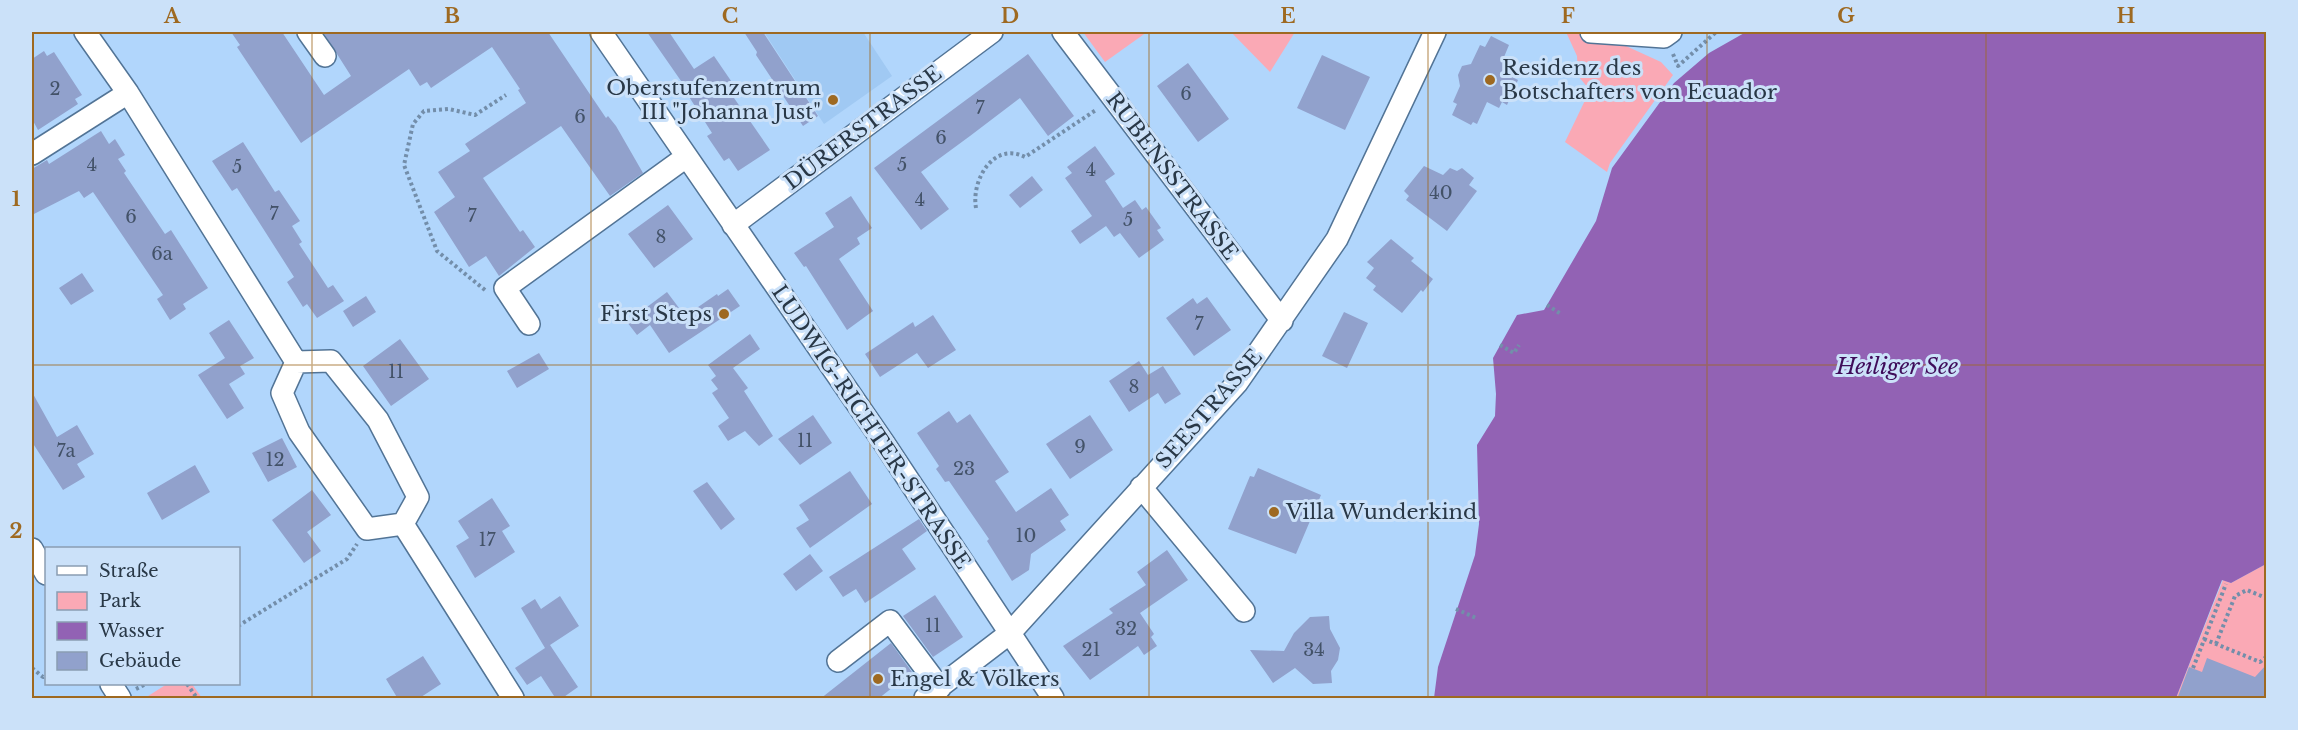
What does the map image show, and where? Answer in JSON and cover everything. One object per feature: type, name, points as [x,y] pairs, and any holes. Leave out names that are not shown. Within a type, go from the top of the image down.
[{"type":"street","points":[[85,32],[128,93],[296,362]]},
{"type":"street","points":[[308,32],[325,56]]},
{"type":"street","name":"LUDWIG-RICHTER-STRASSE","points":[[600,32],[884,443],[1053,699]]},
{"type":"street","name":"DÜRERSTRASSE","points":[[733,225],[992,32]]},
{"type":"street","name":"RUBENSSTRASSE","points":[[1063,32],[1281,321]]},
{"type":"street","name":"SEESTRASSE","points":[[932,693],[1010,633],[1237,383],[1337,239],[1435,32]]},
{"type":"street","points":[[1591,32],[1668,34]]},
{"type":"street","points":[[32,154],[128,93]]},
{"type":"street","points":[[529,324],[504,288],[686,157]]},
{"type":"street","points":[[296,362],[331,361],[378,420],[418,497],[403,524]]},
{"type":"street","points":[[296,362],[282,393],[300,432],[367,529],[403,524]]},
{"type":"street","points":[[1141,488],[1244,611]]},
{"type":"street","points":[[403,524],[513,699]]},
{"type":"street","points":[[32,549],[45,572]]},
{"type":"street","points":[[838,661],[890,621],[932,693]]},
{"type":"street","points":[[112,685],[120,699]]},
{"type":"path","points":[[1668,34],[1678,66],[1716,32]]},
{"type":"path","points":[[504,288],[488,292],[437,251],[404,165],[413,124],[424,111],[449,109],[475,115],[506,95]]},
{"type":"path","points":[[976,208],[974,198],[981,171],[991,162],[1009,154],[1025,157],[1114,98]]},
{"type":"path","points":[[1547,305],[1561,314]]},
{"type":"path","points":[[1500,345],[1514,353],[1519,345]]},
{"type":"path","points":[[240,625],[347,559],[367,529]]},
{"type":"path","points":[[2193,668],[2226,584]]},
{"type":"path","points":[[2216,644],[2235,596],[2247,590],[2266,598]]},
{"type":"path","points":[[1456,609],[1476,618]]},
{"type":"path","points":[[2204,639],[2260,662],[2266,657]]},
{"type":"path","points":[[32,668],[45,676]]},
{"type":"path","points":[[188,685],[197,699]]},
{"type":"shaded area","name":"Oberstufenzentrum III \"Johanna Just\"","points":[[764,32],[863,32],[892,76],[824,124]]},
{"type":"green space","points":[[1083,32],[1147,32],[1105,62]]},
{"type":"green space","points":[[1231,32],[1295,32],[1270,72]]},
{"type":"green space","points":[[1566,32],[1582,32],[1602,44],[1626,46],[1661,62],[1673,75],[1610,163],[1607,172],[1565,142],[1590,90],[1578,76],[1577,56]]},
{"type":"green space","points":[[2266,564],[2266,698],[2176,698],[2223,580],[2231,583]]},
{"type":"green space","points":[[165,685],[193,685],[202,698],[145,698]]},
{"type":"water","name":"Heiliger See","points":[[1746,32],[2266,32],[2266,564],[2231,583],[2222,580],[2176,698],[1434,698],[1438,667],[1475,555],[1479,524],[1477,445],[1495,416],[1493,358],[1517,315],[1544,310],[1596,221],[1612,168],[1674,83],[1709,53]]},
{"type":"building","points":[[231,32],[282,32],[324,95],[351,76],[323,32],[548,32],[606,118],[608,116],[616,126],[643,173],[610,196],[561,126],[483,178],[520,232],[523,230],[535,247],[499,276],[486,256],[469,267],[434,212],[455,197],[438,172],[470,151],[465,144],[526,103],[518,90],[520,89],[492,47],[431,88],[427,82],[420,86],[409,69],[301,143],[237,47],[240,45]]},
{"type":"building","points":[[647,32],[669,32],[694,69],[714,56],[740,94],[734,98],[770,150],[738,171],[729,158],[724,161],[707,136],[712,133],[686,92],[688,91]]},
{"type":"building","points":[[744,32],[763,32],[818,116],[803,126],[756,55],[757,52]]},
{"type":"building","name":"Residenz des Botschafters von Ecuador","points":[[1491,36],[1509,45],[1504,57],[1509,59],[1502,72],[1518,80],[1507,105],[1502,102],[1499,108],[1487,102],[1477,124],[1473,122],[1471,125],[1452,115],[1457,104],[1453,102],[1460,86],[1458,75],[1462,66],[1471,64],[1480,45],[1485,47]]},
{"type":"building","points":[[44,51],[47,56],[54,52],[82,95],[75,99],[78,104],[38,130],[32,119],[32,59]]},
{"type":"building","points":[[1028,54],[1074,116],[1048,136],[1020,98],[921,172],[949,209],[921,230],[874,168]]},
{"type":"building","points":[[1322,55],[1370,77],[1345,130],[1297,108]]},
{"type":"building","points":[[1188,63],[1229,119],[1198,142],[1157,86]]},
{"type":"building","points":[[101,131],[109,144],[115,139],[125,155],[118,159],[126,171],[124,173],[165,234],[171,230],[208,288],[183,304],[186,309],[170,320],[157,299],[163,295],[93,192],[84,198],[79,191],[32,215],[32,169],[47,160],[49,164]]},
{"type":"building","points":[[243,142],[275,192],[279,190],[300,221],[292,226],[302,242],[299,244],[328,288],[333,285],[344,301],[317,318],[307,304],[303,307],[287,282],[294,277],[237,188],[232,191],[212,161]]},
{"type":"building","points":[[1095,146],[1115,174],[1105,181],[1123,208],[1135,200],[1142,210],[1146,207],[1161,228],[1157,230],[1164,240],[1139,258],[1120,233],[1114,237],[1106,226],[1080,244],[1071,231],[1092,216],[1065,178],[1072,173],[1067,167]]},
{"type":"building","points":[[1424,166],[1443,175],[1450,168],[1457,171],[1462,168],[1474,178],[1469,185],[1477,191],[1447,231],[1406,200],[1409,196],[1404,191]]},
{"type":"building","points":[[1032,176],[1043,190],[1020,208],[1009,195]]},
{"type":"building","points":[[851,196],[872,228],[857,238],[860,244],[839,259],[873,311],[847,330],[806,266],[804,267],[794,253],[834,227],[825,213]]},
{"type":"building","points":[[668,205],[693,239],[654,268],[628,234]]},
{"type":"building","points":[[1391,239],[1414,258],[1411,261],[1433,279],[1402,313],[1373,290],[1376,286],[1366,278],[1374,268],[1367,262]]},
{"type":"building","points":[[82,273],[94,291],[71,305],[59,288]]},
{"type":"building","points":[[728,289],[740,306],[669,353],[650,325],[637,335],[627,322],[667,292],[685,316]]},
{"type":"building","points":[[366,296],[376,312],[353,327],[343,311]]},
{"type":"building","points":[[1207,297],[1231,330],[1194,356],[1166,318],[1193,298],[1197,304]]},
{"type":"building","points":[[1344,312],[1368,323],[1347,368],[1322,356]]},
{"type":"building","points":[[933,315],[956,350],[928,368],[917,353],[880,377],[865,354],[913,322],[915,327]]},
{"type":"building","points":[[229,320],[254,358],[240,366],[245,374],[229,384],[244,408],[227,419],[198,375],[225,358],[209,333]]},
{"type":"building","points":[[750,334],[760,349],[733,368],[748,388],[744,391],[773,436],[759,446],[745,431],[728,441],[718,426],[729,418],[712,393],[718,389],[711,380],[716,376],[708,365]]},
{"type":"building","points":[[400,339],[429,379],[391,406],[363,366]]},
{"type":"building","points":[[539,353],[549,369],[517,388],[507,371]]},
{"type":"building","points":[[1139,361],[1148,375],[1163,366],[1181,394],[1165,404],[1158,393],[1129,412],[1109,381]]},
{"type":"building","points":[[32,392],[57,437],[77,425],[94,454],[77,464],[85,477],[63,490],[32,442]]},
{"type":"building","points":[[949,411],[957,423],[970,414],[1009,472],[995,481],[1016,512],[1051,488],[1069,515],[1060,521],[1066,530],[1031,554],[1029,570],[1012,581],[987,541],[989,539],[949,481],[945,482],[936,469],[939,466],[917,433]]},
{"type":"building","points":[[813,415],[832,443],[800,465],[778,439]]},
{"type":"building","points":[[1090,415],[1113,450],[1070,479],[1046,444]]},
{"type":"building","points":[[282,438],[297,467],[268,482],[252,453]]},
{"type":"building","points":[[195,465],[210,492],[162,520],[147,493]]},
{"type":"building","name":"Villa Wunderkind","points":[[1258,468],[1321,495],[1296,554],[1228,529],[1250,476],[1254,477]]},
{"type":"building","points":[[850,471],[872,504],[810,548],[796,528],[809,520],[799,505]]},
{"type":"building","points":[[707,482],[735,519],[721,530],[693,491]]},
{"type":"building","points":[[312,490],[331,515],[307,532],[321,551],[304,563],[272,520]]},
{"type":"building","points":[[492,498],[510,526],[502,531],[515,552],[475,578],[456,546],[469,538],[458,521]]},
{"type":"building","points":[[919,519],[927,531],[902,549],[916,569],[865,603],[856,589],[843,597],[829,577]]},
{"type":"building","points":[[1167,550],[1188,580],[1140,613],[1154,634],[1151,637],[1157,646],[1144,655],[1138,646],[1090,680],[1063,646],[1113,613],[1109,609],[1146,585],[1137,572]]},
{"type":"building","points":[[810,554],[823,571],[796,591],[783,574]]},
{"type":"building","points":[[935,595],[963,637],[933,657],[903,616]]},
{"type":"building","points":[[560,596],[579,626],[550,645],[578,687],[561,699],[556,699],[541,676],[527,685],[515,668],[545,648],[521,608],[535,599],[541,609]]},
{"type":"building","points":[[1329,616],[1330,629],[1340,648],[1338,660],[1331,671],[1332,683],[1313,684],[1295,668],[1273,683],[1250,650],[1284,651],[1294,633],[1310,617]]},
{"type":"building","points":[[891,643],[912,672],[878,699],[820,699]]},
{"type":"building","points":[[423,656],[441,684],[418,699],[398,699],[386,679]]},
{"type":"building","points":[[2207,658],[2255,677],[2266,665],[2266,690],[2263,699],[2177,699],[2189,667],[2202,672]]},
{"type":"place","name":"Residenz des Botschafters von Ecuador","points":[[1490,80]]},
{"type":"place","name":"Oberstufenzentrum III \"Johanna Just\"","points":[[833,100]]},
{"type":"place","name":"First Steps","points":[[724,314]]},
{"type":"place","name":"Villa Wunderkind","points":[[1274,512]]},
{"type":"place","name":"Engel & Völkers","points":[[878,679]]}]
